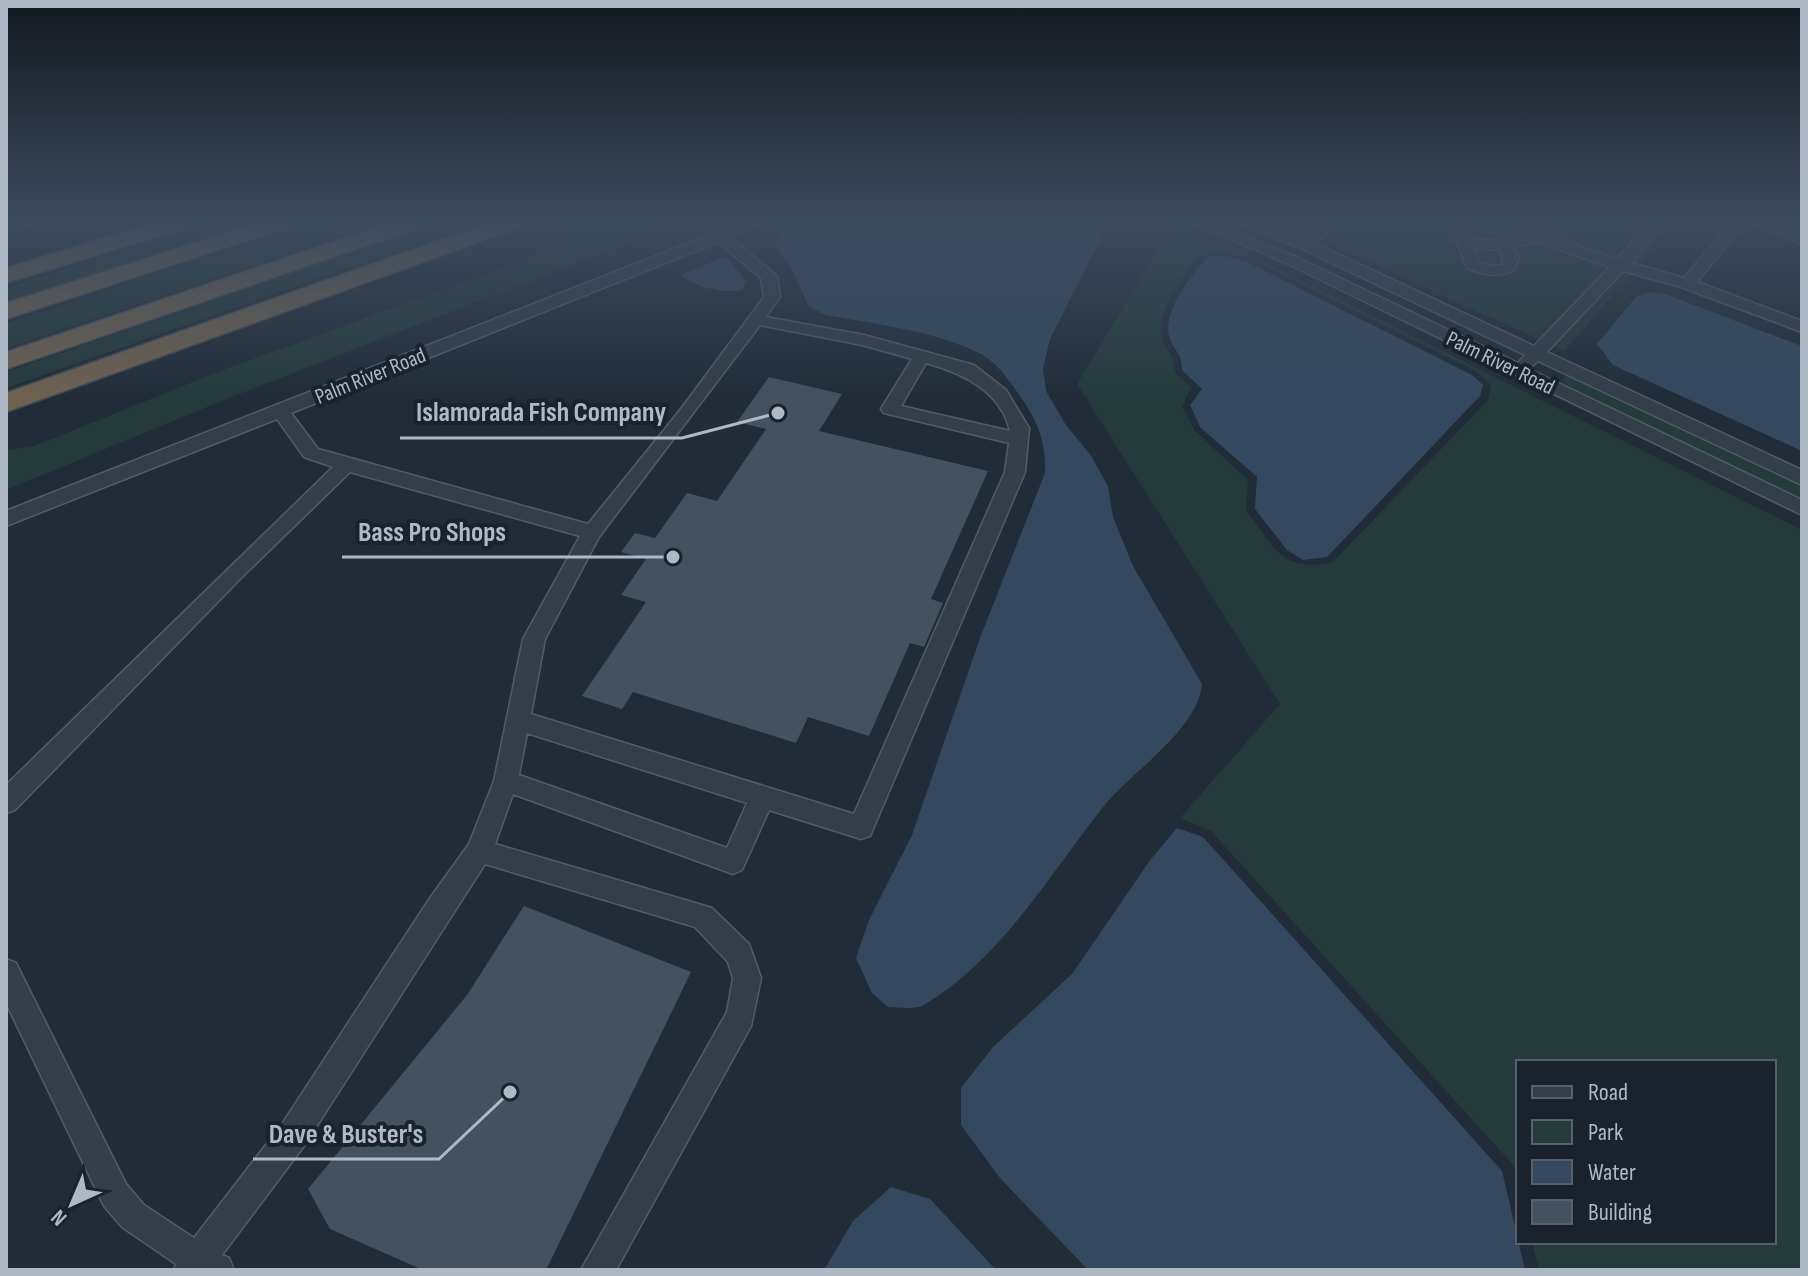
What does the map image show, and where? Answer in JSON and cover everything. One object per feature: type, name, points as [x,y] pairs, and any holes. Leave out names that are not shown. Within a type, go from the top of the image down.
[{"type":"highway","points":[[6,311],[97,282]]},
{"type":"highway","points":[[6,361],[239,282]]},
{"type":"highway","points":[[6,403],[346,282]]},
{"type":"street","name":"Palm River Road","points":[[6,519],[604,282]]},
{"type":"street","points":[[6,973],[115,1195],[133,1216],[201,1267],[293,1135],[437,910],[479,851],[506,781],[534,639],[555,595],[592,532],[757,320],[772,297],[770,282]]},
{"type":"street","name":"Palm River Road","points":[[1336,282],[1802,508]]},
{"type":"street","name":"Palm River Road","points":[[1383,282],[1802,478]]},
{"type":"street","points":[[1519,370],[1604,282]]},
{"type":"street","points":[[1678,282],[1802,327]]},
{"type":"street","points":[[519,720],[861,828],[1015,472],[1020,428],[1000,394],[968,369],[864,340],[757,320]]},
{"type":"street","points":[[922,356],[890,409],[1019,439]]},
{"type":"street","points":[[280,410],[311,453],[592,532]]},
{"type":"street","points":[[6,802],[234,572],[347,464]]},
{"type":"street","points":[[506,781],[733,862],[762,798]]},
{"type":"street","points":[[479,851],[703,917],[739,954],[747,978],[741,1016],[598,1270]]},
{"type":"green space","points":[[26,282],[70,282],[6,302],[6,288]]},
{"type":"green space","points":[[132,282],[206,282],[6,349],[6,323]]},
{"type":"green space","points":[[268,282],[311,282],[6,388],[6,372]]},
{"type":"green space","points":[[465,282],[529,282],[229,398],[6,490],[6,450],[34,446],[215,373]]},
{"type":"green space","points":[[1139,282],[1180,282],[1162,316],[1161,328],[1175,372],[1191,388],[1182,406],[1194,430],[1248,480],[1246,510],[1280,554],[1300,563],[1332,563],[1488,400],[1491,386],[1476,371],[1297,282],[1303,282],[1802,530],[1802,1270],[1539,1270],[1532,1244],[1776,1244],[1776,1060],[1516,1060],[1516,1174],[1514,1166],[1211,831],[1180,818],[1280,704],[1077,384]]},
{"type":"green space","points":[[1413,282],[1626,282],[1564,351]]},
{"type":"green space","points":[[1565,376],[1580,379],[1802,486],[1802,500],[1571,388],[1562,382]]},
{"type":"water","points":[[692,282],[746,282],[742,290],[727,291]]},
{"type":"water","points":[[798,282],[1079,282],[1050,339],[1043,368],[1046,391],[1066,425],[1090,454],[1108,486],[1113,517],[1133,566],[1202,684],[1189,718],[1104,806],[1001,940],[952,986],[916,1007],[888,1007],[872,993],[856,958],[869,920],[912,835],[980,638],[1045,473],[1044,452],[1037,425],[1028,408],[1004,374],[981,354],[945,339],[826,315],[809,307]]},
{"type":"water","points":[[1187,282],[1286,282],[1472,375],[1483,385],[1480,396],[1327,557],[1303,560],[1287,550],[1255,509],[1257,477],[1200,427],[1190,405],[1202,389],[1182,370],[1168,326],[1174,304]]},
{"type":"water","points":[[1649,292],[1665,294],[1802,346],[1802,451],[1613,365],[1597,344],[1636,297]]},
{"type":"water","points":[[1177,828],[1203,837],[1502,1171],[1516,1244],[1519,1244],[1525,1270],[1088,1270],[1000,1178],[961,1125],[961,1088],[993,1047],[1072,974],[1151,859]]},
{"type":"water","points":[[891,1187],[930,1199],[996,1270],[824,1270],[853,1221]]},
{"type":"building","points":[[769,377],[842,394],[819,431],[988,471],[931,599],[943,603],[924,647],[910,643],[869,736],[808,717],[796,743],[633,692],[622,709],[582,696],[646,602],[621,595],[646,559],[621,552],[635,533],[655,538],[687,493],[717,501],[766,429],[737,422]]},
{"type":"building","points":[[524,906],[691,972],[546,1270],[423,1270],[330,1229],[308,1189],[467,995]]},
{"type":"place","name":"Islamorada Fish Company","points":[[778,413]]},
{"type":"place","name":"Bass Pro Shops","points":[[673,557]]},
{"type":"place","name":"Dave & Buster's","points":[[510,1092]]}]
